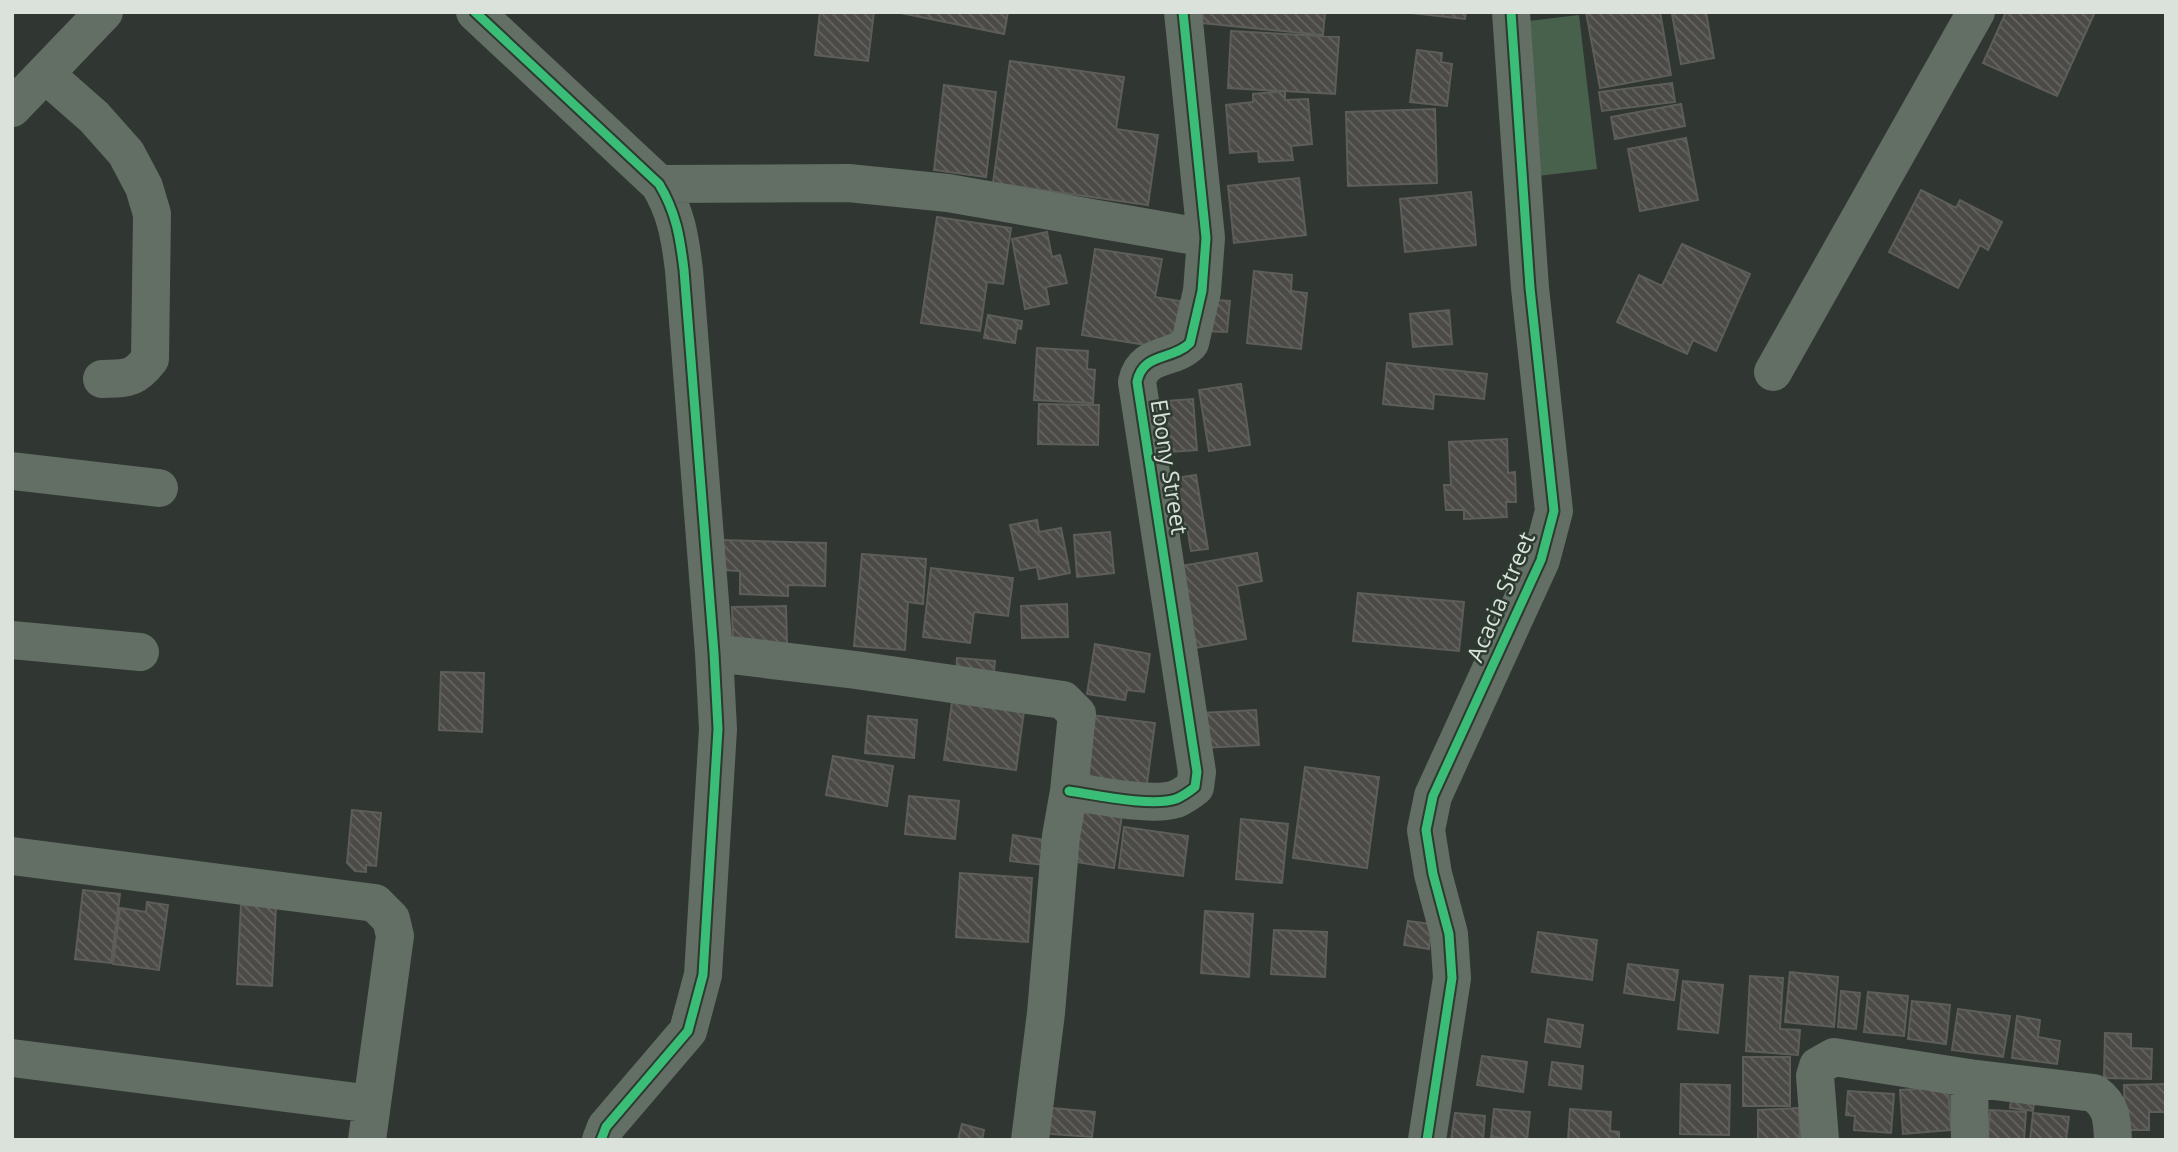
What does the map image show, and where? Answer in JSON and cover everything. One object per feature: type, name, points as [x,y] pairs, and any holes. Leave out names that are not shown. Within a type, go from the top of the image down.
[{"type":"street","points":[[12,108],[104,12]]},
{"type":"street","points":[[475,12],[659,184],[672,205],[680,229],[718,729],[703,975],[688,1031],[606,1127],[601,1140]]},
{"type":"street","name":"Ebony Street","points":[[1069,791],[1131,800],[1161,801],[1175,799],[1195,787],[1197,772],[1137,382],[1139,371],[1147,364],[1185,348],[1190,343],[1202,291],[1206,238],[1183,12]]},
{"type":"street","name":"Acacia Street","points":[[1427,1140],[1452,978],[1449,934],[1433,874],[1426,830],[1428,819],[1433,796],[1541,560],[1554,511],[1530,288],[1511,12]]},
{"type":"street","points":[[1773,372],[1976,12]]},
{"type":"street","points":[[45,74],[94,117],[126,153],[144,187],[152,214],[150,359],[139,373],[124,378],[102,379]]},
{"type":"street","points":[[659,184],[848,183],[948,193],[1206,238]]},
{"type":"street","points":[[12,471],[159,488]]},
{"type":"street","points":[[12,640],[141,652]]},
{"type":"street","points":[[714,653],[856,670],[1063,701],[1077,714],[1061,836],[1046,1013],[1030,1140]]},
{"type":"street","points":[[12,856],[375,903],[391,919],[395,936],[370,1122],[12,1058]]},
{"type":"street","points":[[1820,1140],[1815,1076],[1818,1066],[1834,1057],[1969,1078],[2094,1093],[2107,1105],[2112,1117],[2113,1140]]},
{"type":"street","points":[[1969,1078],[1970,1140]]},
{"type":"green space","points":[[1579,15],[1597,169],[1538,176],[1520,22]]},
{"type":"building","points":[[820,12],[874,12],[868,61],[815,55]]},
{"type":"building","points":[[896,12],[1008,12],[1004,34]]},
{"type":"building","points":[[1203,12],[1325,12],[1323,35],[1202,23]]},
{"type":"building","points":[[1402,12],[1466,12],[1465,19]]},
{"type":"building","points":[[1586,12],[1660,12],[1671,75],[1600,88]]},
{"type":"building","points":[[1706,12],[1714,58],[1681,64],[1672,14]]},
{"type":"building","points":[[2006,12],[2095,12],[2057,96],[1983,63]]},
{"type":"building","points":[[1231,31],[1339,37],[1335,94],[1228,88]]},
{"type":"building","points":[[1417,50],[1442,53],[1441,62],[1452,64],[1447,106],[1410,102]]},
{"type":"building","points":[[1010,61],[1124,77],[1116,129],[1158,135],[1148,205],[993,183]]},
{"type":"building","points":[[1672,83],[1675,102],[1602,111],[1599,92]]},
{"type":"building","points":[[944,85],[996,92],[986,177],[934,170]]},
{"type":"building","points":[[1285,91],[1285,100],[1308,99],[1312,144],[1291,146],[1293,160],[1259,162],[1258,151],[1230,153],[1226,105],[1253,102],[1253,94]]},
{"type":"building","points":[[1681,104],[1685,126],[1615,139],[1611,117]]},
{"type":"building","points":[[1435,109],[1437,183],[1348,186],[1346,112]]},
{"type":"building","points":[[1686,138],[1698,200],[1640,211],[1628,149]]},
{"type":"building","points":[[1299,178],[1306,235],[1234,243],[1228,186]]},
{"type":"building","points":[[1921,190],[1956,208],[1960,200],[2002,222],[1988,250],[1980,245],[1958,288],[1889,252]]},
{"type":"building","points":[[1471,192],[1476,245],[1405,252],[1400,199]]},
{"type":"building","points":[[937,217],[1011,228],[1003,284],[987,282],[980,331],[921,323]]},
{"type":"building","points":[[1047,232],[1052,257],[1060,255],[1067,283],[1046,287],[1049,304],[1025,309],[1012,239]]},
{"type":"building","points":[[1682,244],[1750,274],[1716,351],[1693,340],[1687,354],[1617,322],[1639,275],[1662,286]]},
{"type":"building","points":[[1095,249],[1162,259],[1155,297],[1180,301],[1172,349],[1082,335]]},
{"type":"building","points":[[1254,271],[1292,275],[1291,291],[1307,293],[1301,349],[1247,343]]},
{"type":"building","points":[[1202,299],[1230,301],[1227,332],[1199,331]]},
{"type":"building","points":[[1449,310],[1452,344],[1413,347],[1410,314]]},
{"type":"building","points":[[988,315],[1022,321],[1021,329],[1017,328],[1015,343],[984,338]]},
{"type":"building","points":[[1037,348],[1088,351],[1087,369],[1095,370],[1093,403],[1034,400]]},
{"type":"building","points":[[1387,363],[1487,374],[1484,399],[1434,394],[1433,409],[1383,404]]},
{"type":"building","points":[[1241,384],[1250,445],[1209,451],[1199,390]]},
{"type":"building","points":[[1193,399],[1197,450],[1155,453],[1151,402]]},
{"type":"building","points":[[1039,404],[1099,405],[1098,445],[1038,444]]},
{"type":"building","points":[[1507,439],[1508,473],[1515,472],[1516,502],[1506,502],[1507,517],[1464,519],[1464,510],[1446,510],[1444,485],[1451,485],[1449,442]]},
{"type":"building","points":[[1196,475],[1208,549],[1191,551],[1187,526],[1163,529],[1156,481]]},
{"type":"building","points":[[1037,520],[1039,532],[1061,528],[1070,573],[1039,579],[1037,567],[1020,570],[1010,525]]},
{"type":"building","points":[[1110,532],[1114,573],[1077,577],[1074,535]]},
{"type":"building","points":[[722,540],[826,543],[825,586],[788,585],[788,596],[740,594],[740,571],[721,570]]},
{"type":"building","points":[[1257,553],[1262,581],[1237,586],[1246,639],[1189,649],[1175,567]]},
{"type":"building","points":[[862,554],[926,559],[923,604],[908,602],[905,650],[854,646]]},
{"type":"building","points":[[931,568],[1013,578],[1008,616],[974,612],[970,643],[923,637]]},
{"type":"building","points":[[1358,593],[1464,602],[1459,651],[1353,641]]},
{"type":"building","points":[[1067,604],[1068,637],[1022,638],[1021,606]]},
{"type":"building","points":[[786,606],[787,644],[733,645],[732,607]]},
{"type":"building","points":[[1095,644],[1150,654],[1144,692],[1127,690],[1125,700],[1087,694]]},
{"type":"building","points":[[957,658],[995,661],[993,681],[956,677]]},
{"type":"building","points":[[441,672],[484,673],[482,732],[439,730]]},
{"type":"building","points":[[952,702],[1024,711],[1016,770],[944,760]]},
{"type":"building","points":[[1256,710],[1259,745],[1203,748],[1201,713]]},
{"type":"building","points":[[1091,715],[1155,723],[1146,791],[1082,782]]},
{"type":"building","points":[[868,716],[917,720],[914,758],[865,753]]},
{"type":"building","points":[[833,756],[893,766],[887,806],[826,795]]},
{"type":"building","points":[[1305,767],[1379,777],[1367,868],[1293,858]]},
{"type":"building","points":[[909,796],[959,801],[955,839],[905,834]]},
{"type":"building","points":[[1073,801],[1123,809],[1114,868],[1064,860]]},
{"type":"building","points":[[352,810],[381,813],[376,866],[366,865],[366,872],[355,871],[347,863]]},
{"type":"building","points":[[1241,819],[1288,824],[1282,883],[1236,879]]},
{"type":"building","points":[[1124,827],[1188,836],[1183,876],[1119,868]]},
{"type":"building","points":[[1013,835],[1046,840],[1043,865],[1010,861]]},
{"type":"building","points":[[960,873],[1032,878],[1028,942],[956,937]]},
{"type":"building","points":[[83,890],[120,894],[111,963],[75,959]]},
{"type":"building","points":[[147,902],[168,905],[159,970],[113,964],[120,908],[146,912]]},
{"type":"building","points":[[241,905],[276,907],[272,986],[237,984]]},
{"type":"building","points":[[1205,911],[1253,914],[1249,977],[1201,973]]},
{"type":"building","points":[[1408,921],[1432,924],[1429,949],[1404,945]]},
{"type":"building","points":[[1274,930],[1327,932],[1325,977],[1271,974]]},
{"type":"building","points":[[1538,932],[1597,940],[1592,980],[1532,972]]},
{"type":"building","points":[[1628,964],[1678,970],[1674,1000],[1624,993]]},
{"type":"building","points":[[1790,972],[1838,977],[1834,1027],[1785,1022]]},
{"type":"building","points":[[1750,976],[1783,978],[1780,1029],[1800,1030],[1798,1055],[1746,1051]]},
{"type":"building","points":[[1683,981],[1723,985],[1718,1033],[1678,1029]]},
{"type":"building","points":[[1841,991],[1860,993],[1856,1029],[1838,1027]]},
{"type":"building","points":[[1868,992],[1908,996],[1904,1036],[1864,1032]]},
{"type":"building","points":[[1912,1001],[1950,1005],[1946,1044],[1908,1039]]},
{"type":"building","points":[[1958,1009],[2010,1016],[2003,1057],[1952,1050]]},
{"type":"building","points":[[2017,1016],[2040,1020],[2038,1037],[2060,1041],[2057,1064],[2012,1058]]},
{"type":"building","points":[[1548,1019],[1583,1025],[1580,1047],[1545,1042]]},
{"type":"building","points":[[2105,1033],[2131,1034],[2131,1048],[2152,1049],[2151,1079],[2104,1078]]},
{"type":"building","points":[[1482,1056],[1527,1062],[1523,1092],[1477,1085]]},
{"type":"building","points":[[1743,1057],[1790,1057],[1790,1106],[1743,1106]]},
{"type":"building","points":[[1552,1062],[1583,1066],[1581,1089],[1549,1085]]},
{"type":"building","points":[[1681,1084],[1730,1085],[1729,1135],[1680,1134]]},
{"type":"building","points":[[2166,1084],[2166,1112],[2149,1112],[2149,1130],[2125,1130],[2124,1085]]},
{"type":"building","points":[[1948,1087],[1951,1130],[1903,1134],[1900,1090]]},
{"type":"building","points":[[1848,1091],[1894,1094],[1891,1133],[1854,1130],[1855,1116],[1846,1115]]},
{"type":"building","points":[[2012,1094],[2035,1097],[2033,1111],[2010,1108]]},
{"type":"building","points":[[1041,1107],[1095,1112],[1092,1137],[1038,1133]]},
{"type":"building","points":[[1799,1108],[1800,1140],[1758,1140],[1758,1110]]},
{"type":"building","points":[[1494,1109],[1530,1112],[1527,1140],[1491,1137]]},
{"type":"building","points":[[1570,1109],[1611,1112],[1610,1131],[1619,1132],[1619,1140],[1568,1140]]},
{"type":"building","points":[[1990,1110],[2026,1112],[2024,1140],[1988,1140]]},
{"type":"building","points":[[1455,1113],[1485,1116],[1483,1140],[1451,1140]]},
{"type":"building","points":[[2033,1113],[2069,1117],[2066,1140],[2030,1140]]},
{"type":"building","points":[[962,1124],[984,1130],[982,1140],[958,1140]]},
{"type":"cycle path","points":[[475,12],[659,184],[670,205],[676,225],[684,270],[718,729],[703,975],[688,1031],[606,1127],[601,1140]]},
{"type":"cycle path","points":[[1069,791],[1153,802],[1176,799],[1195,787],[1197,772],[1137,382],[1145,366],[1183,349],[1190,343],[1202,291],[1206,238],[1183,12]]},
{"type":"cycle path","points":[[1427,1140],[1452,978],[1449,934],[1433,874],[1426,830],[1433,796],[1541,560],[1554,511],[1530,288],[1511,12]]}]
